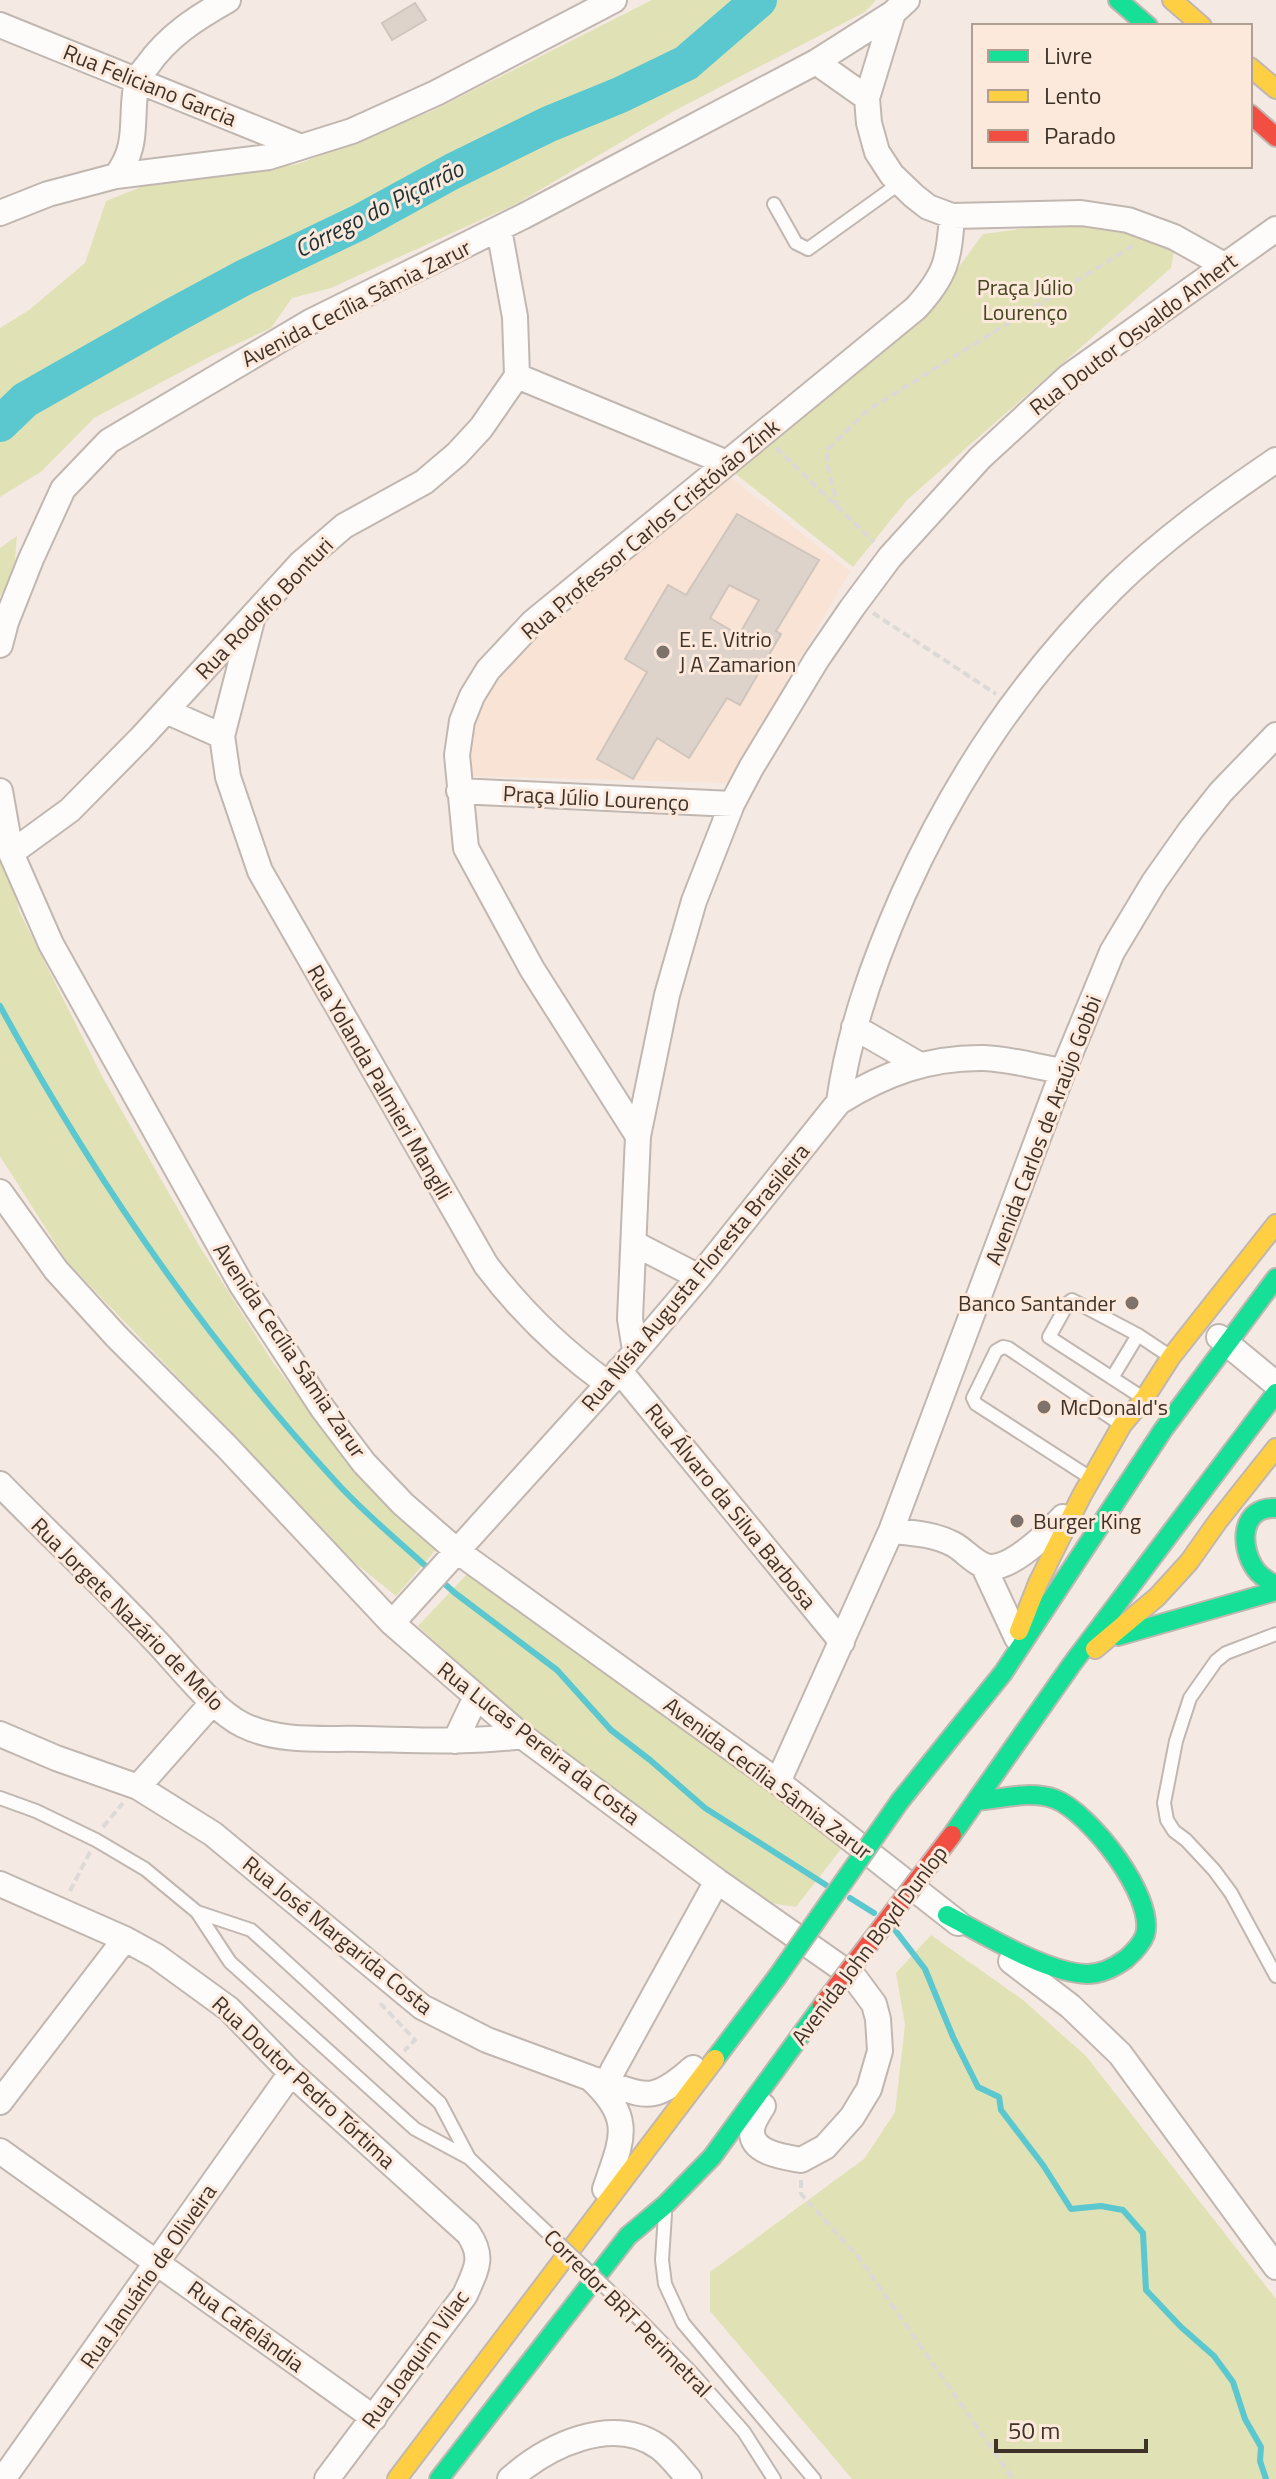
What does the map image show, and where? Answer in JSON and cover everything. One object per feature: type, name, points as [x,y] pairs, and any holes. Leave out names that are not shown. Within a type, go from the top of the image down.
[{"type":"main road","points":[[1118,0],[1146,24]]},
{"type":"main road","points":[[1172,0],[1200,24]]},
{"type":"main road","points":[[1252,69],[1276,89]]},
{"type":"main road","points":[[1252,116],[1276,137]]},
{"type":"main road","points":[[1003,1673],[1038,1583],[1122,1425],[1144,1399],[1171,1357],[1276,1224]]},
{"type":"main road","points":[[397,2479],[777,1977],[900,1801],[1003,1673],[1163,1430],[1276,1278]]},
{"type":"main road","name":"Avenida John Boyd Dunlop","points":[[439,2479],[628,2236],[665,2205],[712,2157],[952,1835],[1072,1664],[1276,1393]]},
{"type":"main road","points":[[1072,1664],[1157,1597],[1189,1562],[1276,1448]]},
{"type":"main road","points":[[1276,1508],[1262,1508],[1251,1517],[1244,1531],[1247,1555],[1257,1573],[1276,1588]]},
{"type":"main road","points":[[1106,1639],[1276,1588]]},
{"type":"main road","points":[[947,1915],[1061,1969],[1086,1974],[1105,1971],[1129,1958],[1144,1936],[1146,1919],[1143,1902],[1129,1874],[1073,1809],[1055,1800],[1036,1796],[976,1801]]},
{"type":"street","points":[[116,176],[124,166],[133,138],[137,79],[173,36],[228,0]]},
{"type":"street","points":[[0,213],[48,194],[116,176],[269,157],[352,131],[389,116],[614,0]]},
{"type":"street","points":[[900,6],[867,98],[869,123],[877,152],[900,183],[928,207],[952,216],[1081,213],[1128,220],[1174,237],[1224,265]]},
{"type":"street","name":"Avenida Cecília Sâmia Zarur","points":[[0,645],[31,559],[63,489],[109,441],[310,322],[499,229],[816,62],[900,6]]},
{"type":"street","name":"Rua Feliciano Garcia","points":[[0,25],[299,146]]},
{"type":"street","points":[[816,62],[867,98]]},
{"type":"street","name":"Rua Professor Carlos Cristóvão Zink","points":[[638,1136],[532,969],[466,848],[457,755],[462,721],[472,696],[488,670],[533,622],[916,308],[936,287],[946,266],[952,216]]},
{"type":"street","points":[[499,229],[515,317],[517,376],[727,463]]},
{"type":"street","name":"Rua Doutor Osvaldo Anhert","points":[[635,1350],[630,1319],[638,1136],[667,995],[699,888],[732,804],[789,704],[890,557],[980,458],[1068,377],[1276,229]]},
{"type":"street","name":"Rua Rodolfo Bonturi","points":[[11,853],[70,810],[166,711],[301,563],[344,526],[424,482],[457,454],[499,405],[517,376]]},
{"type":"street","points":[[839,1102],[854,1027],[891,924],[914,872],[970,767],[1011,704],[1043,664],[1116,585],[1204,511],[1276,460]]},
{"type":"street","name":"Rua Yolanda Palmieri Manglli","points":[[253,616],[222,736],[228,777],[260,871],[478,1251],[507,1294],[584,1367],[614,1377]]},
{"type":"street","points":[[166,711],[222,736]]},
{"type":"street","name":"Avenida Carlos de Araújo Gobbi","points":[[778,1782],[891,1531],[1063,1071],[1112,952],[1154,882],[1221,792],[1276,735]]},
{"type":"street","name":"Avenida Cecília Sâmia Zarur","points":[[0,791],[11,853],[51,944],[241,1284],[323,1409],[364,1463],[452,1557],[778,1782],[947,1915],[1070,2006],[1120,2054],[1276,2267]]},
{"type":"street","name":"Praça Júlio Lourenço","points":[[459,791],[732,804]]},
{"type":"street","points":[[854,1027],[918,1064]]},
{"type":"street","name":"Rua Nísia Augusta Floresta Brasileira","points":[[392,1623],[614,1377],[699,1277],[839,1102],[874,1082],[918,1064],[984,1058],[1063,1071]]},
{"type":"street","name":"Rua Lucas Pereira da Costa","points":[[0,1192],[56,1270],[86,1303],[392,1623],[522,1736],[717,1881],[854,1977],[874,2004],[878,2019],[880,2051],[869,2089],[852,2117],[825,2147],[801,2160]]},
{"type":"street","points":[[635,1244],[699,1277]]},
{"type":"street","points":[[1202,1318],[1226,1345],[1276,1384]]},
{"type":"street","name":"Rua Álvaro da Silva Barbosa","points":[[614,1377],[842,1642]]},
{"type":"street","name":"Rua Jorgete Nazário de Melo","points":[[0,1484],[151,1635],[213,1702],[240,1724],[286,1737],[455,1741],[522,1736]]},
{"type":"street","points":[[891,1531],[927,1535],[954,1544],[983,1565],[992,1567],[1025,1551],[1043,1538],[1088,1487]]},
{"type":"street","points":[[983,1565],[1017,1638]]},
{"type":"street","points":[[455,1741],[476,1697]]},
{"type":"street","points":[[138,1787],[213,1702]]},
{"type":"street","name":"Rua José Margarida Costa","points":[[0,1734],[33,1750],[138,1787],[213,1834],[422,2007],[487,2040],[601,2084],[654,2095],[678,2082],[740,2026]]},
{"type":"street","points":[[597,2214],[621,2142],[618,2112],[601,2084],[717,1881]]},
{"type":"street","name":"Rua Doutor Pedro Tórtima","points":[[0,1884],[125,1939],[156,1956],[229,2009],[291,2073],[468,2233]]},
{"type":"street","points":[[0,2102],[125,1939]]},
{"type":"street","points":[[794,2045],[752,2127],[752,2135],[760,2147],[772,2154],[801,2160]]},
{"type":"street","name":"Rua Januário de Oliveira","points":[[3,2479],[291,2073]]},
{"type":"street","name":"Rua Cafelândia","points":[[0,2151],[374,2418]]},
{"type":"street","name":"Rua Joaquim Vilac","points":[[327,2479],[465,2295],[479,2258],[468,2233]]},
{"type":"street","points":[[510,2479],[531,2460],[565,2443],[610,2434],[644,2438],[661,2448],[689,2479]]},
{"type":"lane","points":[[774,204],[796,243],[808,249],[900,183]]},
{"type":"lane","points":[[1144,1399],[1049,1337],[1068,1303],[1077,1301],[1171,1357]]},
{"type":"lane","points":[[1112,1378],[1138,1335]]},
{"type":"lane","points":[[1088,1487],[976,1404],[973,1398],[996,1351],[1008,1348],[1122,1425]]},
{"type":"lane","points":[[1276,1634],[1226,1653],[1216,1661],[1190,1698],[1176,1741],[1164,1803],[1167,1820],[1174,1831],[1214,1870],[1231,1893],[1276,1976]]},
{"type":"lane","name":"Corredor BRT Perimetral","points":[[0,1798],[36,1811],[96,1840],[145,1869],[197,1912],[236,1968],[415,2129],[469,2158],[640,2320],[744,2432],[774,2479]]},
{"type":"lane","name":"Corredor BRT Perimetral","points":[[197,1912],[251,1930],[270,1947],[440,2103],[469,2158]]},
{"type":"lane","points":[[665,2205],[663,2272],[677,2313],[814,2479]]},
{"type":"path","points":[[838,508],[827,463],[828,449],[868,410],[1157,231]]},
{"type":"path","points":[[762,434],[890,557]]},
{"type":"path","points":[[857,602],[1011,704]]},
{"type":"path","points":[[61,1911],[96,1840],[115,1810]]},
{"type":"path","points":[[379,2002],[415,2040]]},
{"type":"path","points":[[801,2160],[801,2194],[860,2259],[1013,2479]]},
{"type":"shaded area","name":"E. E. Vitrio J A Zamarion","points":[[730,477],[850,571],[729,783],[468,776],[467,750],[495,681],[550,623]]},
{"type":"green space","points":[[652,0],[876,0],[865,12],[674,111],[516,204],[331,288],[292,298],[271,328],[94,418],[42,471],[0,497],[0,328],[29,310],[85,263],[106,201],[141,187],[298,164],[432,111]]},
{"type":"green space","name":"Praça Júlio Lourenço","points":[[1084,220],[1163,242],[1174,252],[1171,268],[907,500],[853,567],[732,471],[923,316],[983,234]]},
{"type":"green space","points":[[17,536],[14,571],[0,597],[0,548]]},
{"type":"green space","points":[[0,829],[19,911],[103,1078],[197,1242],[272,1361],[352,1469],[439,1546],[396,1596],[334,1546],[271,1474],[67,1262],[0,1156]]},
{"type":"green space","points":[[470,1571],[757,1782],[841,1849],[796,1907],[771,1903],[715,1865],[517,1717],[418,1626]]},
{"type":"green space","points":[[931,1935],[1023,2000],[1086,2056],[1276,2299],[1276,2479],[852,2479],[710,2311],[710,2272],[864,2159],[895,2112],[905,2025],[896,1973]]},
{"type":"building","points":[[415,3],[426,20],[392,40],[382,23]]},
{"type":"building","points":[[737,514],[819,560],[776,631],[781,634],[740,705],[727,698],[689,758],[657,738],[633,779],[597,759],[647,672],[625,659],[668,585],[686,595]],"holes":[[[729,585],[759,600],[739,635],[710,618]]]},
{"type":"waterway","name":"Córrego do Piçarrão","points":[[0,424],[25,400],[243,278],[360,222],[453,171],[549,124],[686,63],[759,0]]},
{"type":"waterway","points":[[0,1006],[73,1132],[197,1314],[288,1428],[337,1483],[430,1570]]},
{"type":"waterway","points":[[438,1578],[557,1670],[611,1730],[705,1808],[826,1885]]},
{"type":"waterway","points":[[850,1898],[874,1913]]},
{"type":"waterway","points":[[895,1930],[925,1969],[978,2087],[999,2097],[1001,2110],[1043,2165],[1071,2209],[1101,2206],[1123,2210],[1143,2233],[1146,2290],[1214,2356],[1233,2382],[1245,2419],[1261,2447],[1260,2461],[1266,2479]]},
{"type":"traffic: fast","points":[[1118,0],[1146,24]]},
{"type":"traffic: fast","points":[[900,1801],[1003,1673],[1163,1430],[1276,1278]]},
{"type":"traffic: fast","points":[[952,1835],[1072,1664],[1276,1393]]},
{"type":"traffic: fast","points":[[1276,1508],[1255,1514],[1249,1521],[1245,1540],[1256,1570],[1276,1586]]},
{"type":"traffic: fast","points":[[1118,1636],[1276,1591]]},
{"type":"traffic: fast","points":[[947,1915],[1034,1960],[1087,1974],[1122,1962],[1145,1935],[1146,1919],[1130,1879],[1101,1838],[1069,1807],[1055,1799],[1036,1795],[976,1801]]},
{"type":"traffic: fast","points":[[777,1977],[900,1801]]},
{"type":"traffic: fast","points":[[715,2059],[777,1977]]},
{"type":"traffic: fast","points":[[439,2479],[628,2236],[665,2205],[712,2157],[822,2006]]},
{"type":"traffic: slow","points":[[1172,0],[1200,24]]},
{"type":"traffic: slow","points":[[1252,69],[1276,89]]},
{"type":"traffic: slow","points":[[1019,1631],[1038,1583],[1082,1495],[1122,1425],[1144,1399],[1171,1357],[1276,1224]]},
{"type":"traffic: slow","points":[[1095,1649],[1157,1597],[1189,1562],[1276,1448]]},
{"type":"traffic: slow","points":[[397,2479],[715,2059]]},
{"type":"traffic: jam","points":[[1252,116],[1276,137]]},
{"type":"traffic: jam","points":[[822,2006],[952,1835]]},
{"type":"place","name":"E. E. Vitrio J A Zamarion","points":[[663,652]]},
{"type":"place","name":"Banco Santander","points":[[1132,1303]]},
{"type":"place","name":"McDonald's","points":[[1044,1407]]},
{"type":"place","name":"Burger King","points":[[1017,1521]]}]
